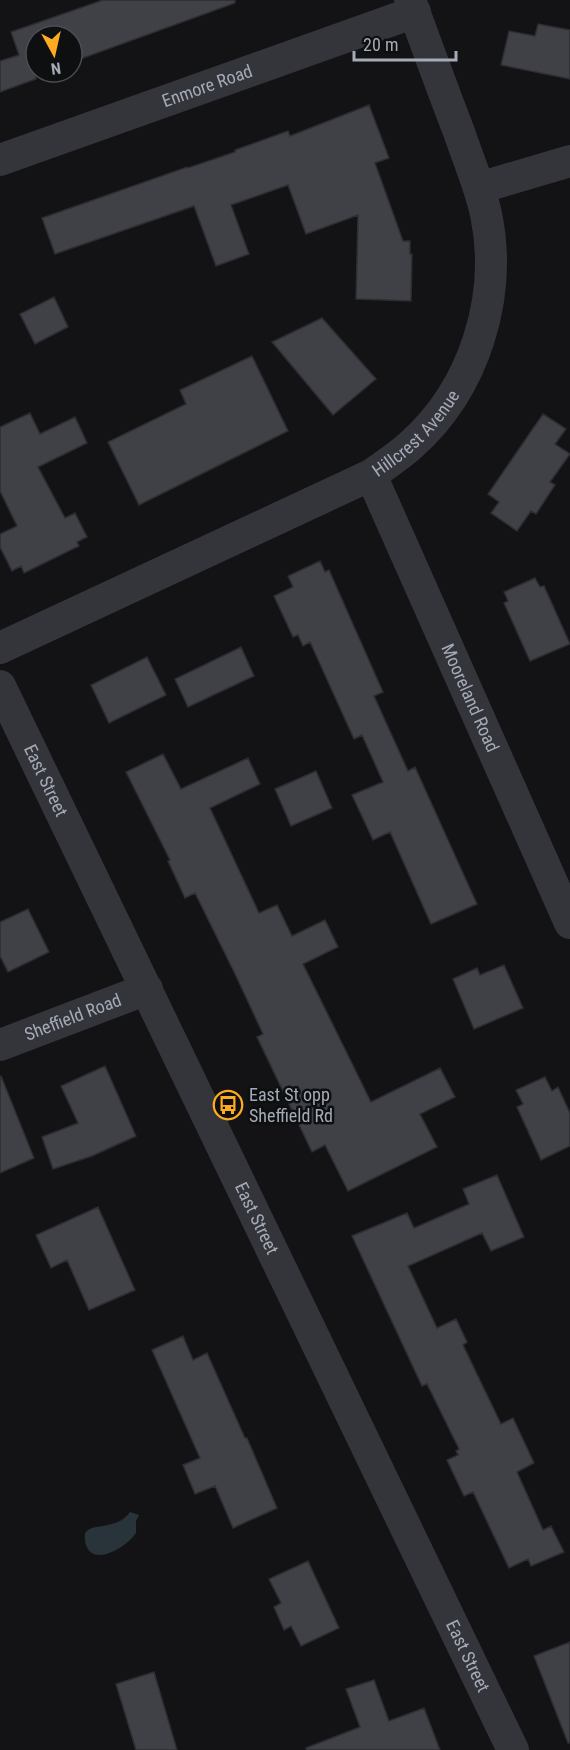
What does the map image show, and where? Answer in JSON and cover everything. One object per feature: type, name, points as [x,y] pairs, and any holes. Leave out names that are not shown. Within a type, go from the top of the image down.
[{"type":"street","name":"Enmore Road","points":[[0,160],[412,6]]},
{"type":"street","name":"Hillcrest Avenue","points":[[0,648],[371,475],[412,444],[446,406],[459,385],[480,338],[486,313],[491,263],[486,213],[479,188],[412,6]]},
{"type":"street","points":[[479,188],[570,161]]},
{"type":"street","name":"Mooreland Road","points":[[371,475],[570,923]]},
{"type":"street","name":"East Street","points":[[0,686],[513,1750]]},
{"type":"street","name":"Sheffield Road","points":[[0,1045],[147,989]]},
{"type":"shaded area","points":[[130,1512],[139,1515],[136,1521],[136,1533],[131,1539],[109,1553],[94,1554],[88,1550],[85,1535],[89,1529],[112,1524],[125,1518]]},
{"type":"building","points":[[103,0],[235,0],[235,3],[84,58],[84,24],[34,24]]},
{"type":"building","points":[[538,24],[570,30],[570,79],[501,65],[509,31],[535,36]]},
{"type":"building","points":[[24,27],[24,83],[0,92],[0,61],[19,55],[11,32]]},
{"type":"building","points":[[369,105],[389,158],[375,163],[403,241],[410,241],[411,301],[356,299],[358,215],[306,234],[288,185],[231,205],[249,254],[216,266],[194,206],[55,254],[42,218],[235,152],[235,150],[288,131],[290,136]]},
{"type":"building","points":[[54,297],[68,327],[35,344],[20,314]]},
{"type":"building","points":[[322,318],[376,379],[333,415],[272,342]]},
{"type":"building","points":[[252,356],[288,431],[139,505],[108,442],[186,404],[180,390]]},
{"type":"building","points":[[30,413],[40,434],[75,417],[87,443],[38,467],[65,518],[75,513],[87,537],[77,542],[79,546],[24,573],[21,566],[12,571],[0,547],[0,534],[17,526],[0,491],[0,427]]},
{"type":"building","points":[[543,414],[566,429],[555,444],[570,454],[550,482],[555,485],[536,514],[531,511],[517,531],[491,513],[499,502],[488,494]]},
{"type":"building","points":[[320,561],[325,572],[329,570],[383,692],[374,696],[408,771],[415,767],[477,904],[431,924],[390,832],[373,840],[352,795],[383,782],[362,735],[354,739],[310,642],[303,646],[298,635],[293,637],[274,596],[293,587],[288,576]]},
{"type":"building","points":[[535,578],[540,587],[544,586],[570,644],[530,661],[504,603],[508,601],[504,592]]},
{"type":"building","points":[[241,647],[254,676],[188,707],[175,679]]},
{"type":"building","points":[[147,657],[166,695],[109,723],[91,685]]},
{"type":"building","points":[[163,754],[181,789],[248,758],[260,784],[210,808],[259,913],[277,905],[292,936],[325,920],[338,947],[303,964],[371,1102],[440,1068],[455,1097],[420,1114],[437,1147],[348,1191],[325,1145],[312,1152],[257,1037],[263,1034],[236,976],[195,893],[185,898],[168,861],[170,860],[126,772]]},
{"type":"building","points":[[316,771],[332,808],[291,826],[275,789]]},
{"type":"building","points":[[28,909],[49,952],[8,972],[0,956],[0,922]]},
{"type":"building","points":[[504,965],[523,1008],[474,1029],[453,979],[477,968],[480,975]]},
{"type":"building","points":[[105,1066],[136,1136],[92,1156],[53,1169],[42,1137],[78,1123],[61,1086]]},
{"type":"building","points":[[0,1077],[34,1158],[0,1173]]},
{"type":"building","points":[[545,1077],[552,1091],[558,1087],[570,1113],[570,1146],[541,1160],[517,1107],[523,1104],[516,1090]]},
{"type":"building","points":[[497,1175],[524,1237],[491,1251],[482,1233],[408,1266],[437,1328],[456,1319],[467,1342],[463,1345],[501,1424],[513,1418],[534,1463],[517,1472],[543,1530],[551,1526],[564,1552],[531,1566],[528,1559],[509,1568],[473,1492],[464,1496],[447,1460],[458,1455],[456,1451],[459,1449],[427,1384],[422,1386],[352,1236],[407,1213],[414,1228],[469,1204],[463,1189]]},
{"type":"building","points":[[98,1207],[135,1290],[89,1310],[67,1260],[51,1268],[36,1235]]},
{"type":"building","points":[[183,1336],[193,1360],[207,1353],[277,1508],[233,1528],[215,1486],[195,1494],[183,1465],[200,1458],[152,1350]]},
{"type":"building","points":[[308,1561],[339,1628],[301,1646],[291,1626],[284,1630],[274,1607],[281,1603],[269,1579]]},
{"type":"building","points":[[570,1642],[570,1743],[568,1743],[534,1656]]},
{"type":"building","points":[[154,1672],[177,1750],[136,1750],[116,1684]]},
{"type":"building","points":[[374,1680],[389,1721],[424,1708],[440,1750],[307,1750],[306,1748],[360,1727],[346,1689]]},
{"type":"place","name":"East St opp Sheffield Rd","points":[[228,1105]]}]
